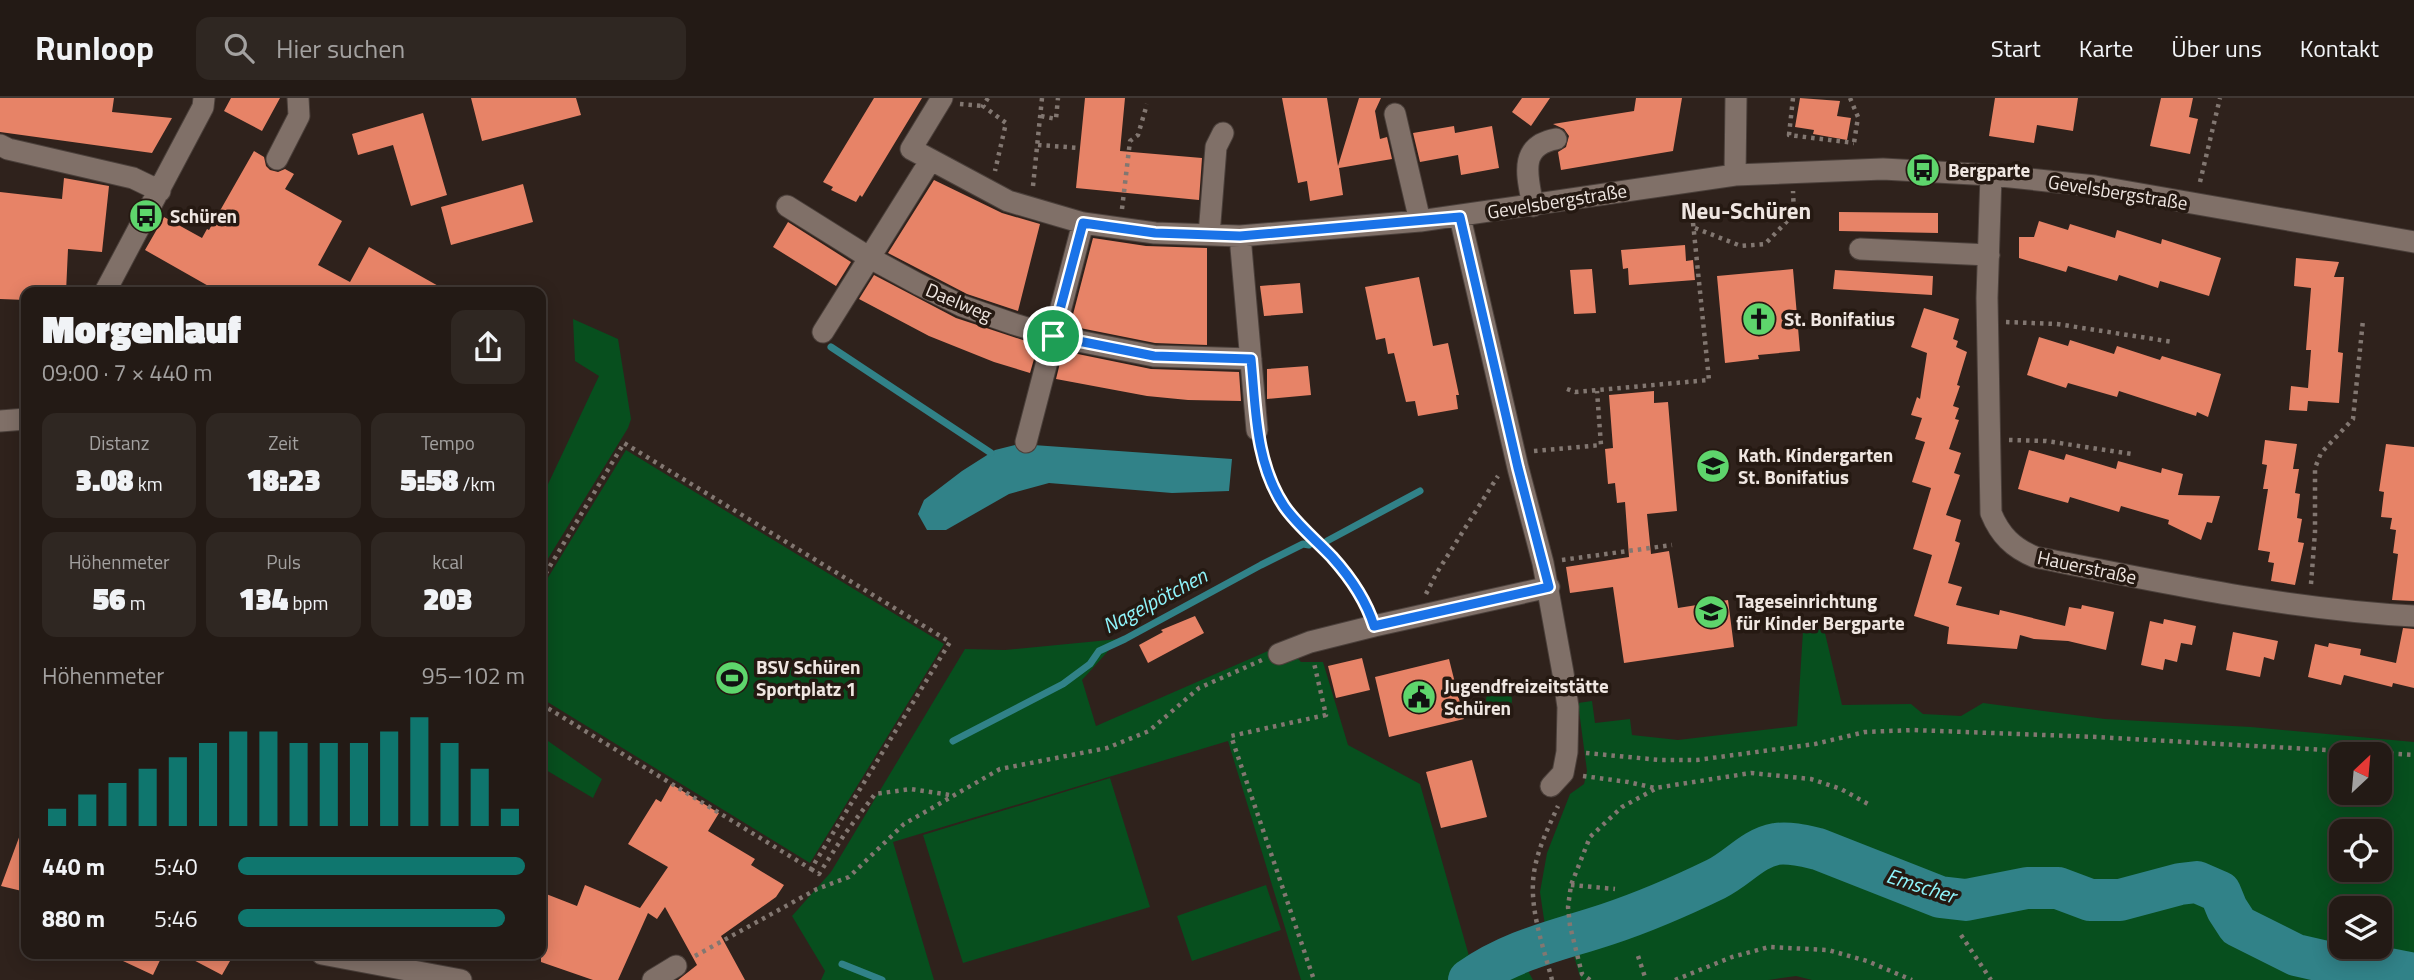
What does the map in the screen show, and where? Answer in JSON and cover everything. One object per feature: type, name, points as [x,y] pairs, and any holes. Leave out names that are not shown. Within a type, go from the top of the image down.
[{"type":"street","points":[[108,287],[203,107],[204,98]]},
{"type":"street","points":[[277,159],[299,116],[298,98]]},
{"type":"street","points":[[942,98],[911,149],[989,193],[1083,223],[1155,233],[1209,235],[1240,236],[1420,221],[1395,114]]},
{"type":"street","points":[[1735,175],[1736,98]]},
{"type":"street","points":[[1209,235],[1216,147],[1223,133]]},
{"type":"street","points":[[1533,206],[1526,169],[1530,155],[1540,146],[1556,139]]},
{"type":"street","points":[[0,145],[133,178],[160,191]]},
{"type":"street","points":[[823,332],[930,160]]},
{"type":"street","name":"Gevelsbergstraße","points":[[1420,221],[1735,175],[1883,169],[1991,175],[2095,186],[2414,242]]},
{"type":"street","name":"Hauerstraße","points":[[1991,175],[1988,321],[1991,513],[1998,531],[2019,551],[2035,557],[2136,579],[2309,605],[2414,616]]},
{"type":"street","name":"Daelweg","points":[[787,206],[870,258],[962,306],[1053,336],[1154,356],[1251,359]]},
{"type":"street","points":[[1460,217],[1518,468],[1549,587],[1568,707],[1560,770]]},
{"type":"street","points":[[1026,442],[1083,223]]},
{"type":"street","points":[[1240,236],[1257,430]]},
{"type":"street","points":[[1860,249],[1989,255]]},
{"type":"street","points":[[0,421],[21,419]]},
{"type":"street","points":[[1279,654],[1310,642],[1374,626],[1549,587]]},
{"type":"street","points":[[342,959],[400,974],[461,980]]},
{"type":"street","points":[[653,980],[676,966]]},
{"type":"path","points":[[988,98],[984,106],[1006,123],[989,193]]},
{"type":"path","points":[[1031,208],[1042,98]]},
{"type":"path","points":[[1041,117],[1056,119],[1058,98]]},
{"type":"path","points":[[1793,98],[1789,135],[1854,145],[1858,117],[1850,98]]},
{"type":"path","points":[[2200,181],[2220,98]]},
{"type":"path","points":[[1119,228],[1130,141],[1138,135],[1147,104]]},
{"type":"path","points":[[1038,145],[1080,148]]},
{"type":"path","points":[[1567,389],[1575,392],[1597,391],[1709,380],[1689,182]]},
{"type":"path","points":[[1694,228],[1741,246],[1765,244],[1794,214],[1793,187]]},
{"type":"path","points":[[2309,605],[2315,531],[2315,468],[2321,453],[2353,419],[2363,320]]},
{"type":"path","points":[[1988,321],[2057,324],[2173,342]]},
{"type":"path","points":[[1559,448],[1601,444],[1597,391]]},
{"type":"path","points":[[1257,430],[1272,486],[1285,507],[1349,578],[1368,608],[1374,626]]},
{"type":"path","points":[[1990,439],[2046,442],[2132,454]]},
{"type":"path","points":[[546,573],[624,443],[950,642],[811,869]]},
{"type":"path","points":[[1422,617],[1422,603],[1436,574],[1477,512],[1494,480],[1501,473],[1518,468]]},
{"type":"path","points":[[1543,563],[1672,545]]},
{"type":"path","points":[[1310,642],[1326,715],[1231,736],[1313,977]]},
{"type":"path","points":[[676,966],[817,889],[849,877],[904,824],[1000,769],[1107,748],[1149,731],[1199,688],[1254,662],[1279,654]]},
{"type":"path","points":[[546,707],[819,874],[875,794],[911,789],[951,796]]},
{"type":"path","points":[[1552,979],[1534,902],[1534,869],[1562,796],[1560,770],[1660,760],[1697,760],[1815,744],[1866,732],[1913,730],[2097,737],[2414,755]]},
{"type":"path","points":[[1590,980],[1582,974],[1570,926],[1568,907],[1571,885],[1590,837],[1622,807],[1656,788],[1751,773],[1811,779],[1841,789],[1868,804]]},
{"type":"path","points":[[1586,777],[1656,788]]},
{"type":"path","points":[[1571,885],[1615,889]]},
{"type":"path","points":[[1961,936],[1991,980]]},
{"type":"path","points":[[1675,980],[1732,957],[1769,947],[1828,950],[1867,961],[1912,980]]},
{"type":"path","points":[[1638,956],[1646,980]]},
{"type":"green space","points":[[573,319],[618,339],[631,419],[546,562],[546,488],[599,376],[575,361]]},
{"type":"green space","name":"BSV Schüren Sportplatz 1","points":[[626,450],[944,644],[810,863],[546,701],[546,581]]},
{"type":"green space","points":[[1824,629],[1842,705],[1911,704],[1923,714],[1961,716],[1983,703],[2105,719],[2251,727],[2414,742],[2414,980],[1812,980],[1796,976],[1768,980],[1581,980],[1566,929],[1546,933],[1540,892],[1547,853],[1570,794],[1584,784],[1587,771],[1578,703],[1592,701],[1595,723],[1630,719],[1632,735],[1678,740],[1797,726],[1803,631]]},
{"type":"green space","points":[[1119,639],[1082,680],[1096,726],[1284,644],[1301,662],[1323,662],[1348,745],[1420,784],[1473,970],[1515,947],[1533,980],[1301,980],[1228,741],[893,842],[934,980],[821,980],[825,971],[792,916],[831,872],[965,649],[1005,650]]},
{"type":"green space","points":[[1499,687],[1508,691],[1512,700],[1508,709],[1499,713],[1490,709],[1486,700],[1490,691]]},
{"type":"green space","points":[[546,740],[602,779],[593,798],[546,770]]},
{"type":"green space","points":[[1110,778],[1150,907],[963,963],[923,835]]},
{"type":"green space","points":[[1266,885],[1281,930],[1192,961],[1177,916]]},
{"type":"water","points":[[1019,444],[1232,459],[1229,491],[1172,493],[1049,483],[1009,494],[946,530],[927,530],[918,514],[924,500],[995,450]]},
{"type":"building","points":[[0,98],[114,98],[112,112],[172,118],[152,153],[0,132]]},
{"type":"building","points":[[231,98],[280,98],[262,131],[224,111]]},
{"type":"building","points":[[471,98],[576,98],[581,115],[482,141]]},
{"type":"building","points":[[874,98],[922,98],[862,197],[860,195],[856,202],[831,190],[833,187],[823,182]]},
{"type":"building","points":[[1085,98],[1125,98],[1120,151],[1202,158],[1199,200],[1076,188]]},
{"type":"building","points":[[1282,98],[1327,98],[1338,166],[1359,98],[1381,98],[1375,111],[1380,139],[1387,137],[1392,159],[1339,168],[1343,195],[1310,201],[1307,181],[1298,183]]},
{"type":"building","points":[[1522,98],[1550,98],[1531,126],[1512,112]]},
{"type":"building","points":[[1636,98],[1682,98],[1673,151],[1561,170],[1558,152],[1566,147],[1569,136],[1564,129],[1553,124],[1634,111]]},
{"type":"building","points":[[1800,98],[1840,101],[1837,116],[1851,118],[1847,140],[1813,134],[1814,130],[1795,127]]},
{"type":"building","points":[[1995,98],[2078,98],[2073,131],[2037,125],[2034,143],[1989,136]]},
{"type":"building","points":[[2161,98],[2193,98],[2189,117],[2198,119],[2190,154],[2150,146]]},
{"type":"building","points":[[423,113],[447,195],[411,206],[393,145],[358,155],[352,134]]},
{"type":"building","points":[[1454,126],[1455,133],[1492,126],[1499,168],[1461,175],[1458,155],[1420,162],[1413,133]]},
{"type":"building","points":[[254,151],[264,157],[270,170],[278,172],[285,169],[294,174],[285,189],[342,221],[318,265],[350,282],[369,247],[440,287],[210,287],[145,250],[164,217],[202,238],[207,229],[209,230]]},
{"type":"building","points":[[64,178],[109,186],[102,252],[68,249],[66,287],[21,287],[21,300],[0,299],[0,192],[62,199]]},
{"type":"building","points":[[934,180],[1002,213],[1040,224],[1018,311],[967,294],[888,253]]},
{"type":"building","points":[[523,184],[533,222],[451,245],[441,207]]},
{"type":"building","points":[[1839,212],[1938,213],[1938,233],[1839,231]]},
{"type":"building","points":[[2039,221],[2068,230],[2070,224],[2115,238],[2117,230],[2161,244],[2162,239],[2221,258],[2209,296],[2160,281],[2158,288],[2119,275],[2117,281],[2068,266],[2066,272],[2019,258],[2019,237],[2034,237]]},
{"type":"building","points":[[788,222],[851,262],[836,286],[773,247]]},
{"type":"building","points":[[1093,238],[1146,246],[1207,248],[1207,345],[1155,343],[1070,326]]},
{"type":"building","points":[[1685,245],[1686,261],[1693,260],[1695,280],[1629,285],[1628,268],[1623,269],[1621,250]]},
{"type":"building","points":[[2296,258],[2339,262],[2334,277],[2344,277],[2338,352],[2343,353],[2339,403],[2308,401],[2307,411],[2289,410],[2291,386],[2308,388],[2311,350],[2306,350],[2311,288],[2294,286]]},
{"type":"building","points":[[1592,269],[1596,313],[1574,314],[1570,270]]},
{"type":"building","name":"St. Bonifatius","points":[[1793,269],[1800,351],[1758,355],[1759,359],[1725,363],[1717,276]]},
{"type":"building","points":[[1835,270],[1933,276],[1932,295],[1833,289]]},
{"type":"building","points":[[874,275],[956,318],[1038,345],[1030,373],[929,336],[859,299]]},
{"type":"building","points":[[1419,277],[1433,346],[1448,343],[1459,395],[1456,395],[1458,409],[1418,416],[1415,401],[1406,402],[1394,353],[1388,354],[1385,338],[1376,340],[1365,287]]},
{"type":"building","points":[[1300,283],[1303,313],[1264,316],[1260,286]]},
{"type":"building","points":[[1924,308],[1959,319],[1953,339],[1958,341],[1956,347],[1967,352],[1953,406],[1959,408],[1955,419],[1959,420],[1949,449],[1961,453],[1954,473],[1960,475],[1946,515],[1961,520],[1955,541],[1960,543],[1948,583],[1962,587],[1956,605],[1999,615],[2000,610],[2065,626],[2069,607],[2081,609],[2082,605],[2114,612],[2106,650],[2068,641],[2034,639],[2020,635],[2017,649],[1947,644],[1949,627],[1914,616],[1932,555],[1913,549],[1931,488],[1912,482],[1925,442],[1915,439],[1922,418],[1911,415],[1917,397],[1920,399],[1927,353],[1911,347]]},
{"type":"building","points":[[2039,337],[2068,346],[2070,340],[2114,354],[2117,346],[2160,360],[2162,356],[2221,374],[2208,417],[2197,412],[2196,416],[2119,391],[2117,397],[2068,383],[2066,388],[2027,375]]},
{"type":"building","points":[[1063,351],[1151,369],[1239,372],[1241,401],[1147,396],[1056,379]]},
{"type":"building","points":[[1308,366],[1311,395],[1267,399],[1267,369]]},
{"type":"building","points":[[1654,391],[1654,403],[1668,402],[1677,511],[1647,514],[1651,554],[1669,551],[1678,608],[1728,600],[1734,647],[1624,663],[1613,587],[1570,593],[1566,567],[1629,557],[1625,502],[1617,503],[1615,483],[1608,484],[1605,449],[1613,448],[1609,395]]},
{"type":"building","points":[[2265,440],[2297,444],[2293,469],[2299,469],[2295,493],[2300,494],[2297,518],[2302,519],[2298,542],[2304,543],[2295,585],[2271,581],[2274,563],[2268,562],[2270,552],[2258,550],[2268,489],[2263,489],[2267,465],[2262,464]]},
{"type":"building","points":[[2386,444],[2414,447],[2414,601],[2392,600],[2398,554],[2393,553],[2396,530],[2390,529],[2392,518],[2381,517],[2384,492],[2379,491]]},
{"type":"building","points":[[2029,450],[2064,460],[2066,454],[2116,469],[2118,461],[2161,473],[2162,468],[2183,474],[2178,495],[2220,496],[2212,523],[2207,522],[2201,540],[2168,524],[2169,520],[2121,506],[2119,512],[2070,497],[2068,503],[2018,489]]},
{"type":"building","points":[[1195,616],[1204,633],[1148,663],[1139,645],[1163,632],[1161,630]]},
{"type":"building","points":[[2164,619],[2196,626],[2192,645],[2181,643],[2177,662],[2165,659],[2163,670],[2141,665],[2150,621],[2163,624]]},
{"type":"building","points":[[2403,628],[2414,629],[2414,688],[2393,683],[2392,687],[2344,675],[2341,685],[2308,677],[2315,644],[2328,647],[2329,643],[2361,649],[2360,655],[2396,663]]},
{"type":"building","points":[[2233,632],[2278,641],[2274,660],[2264,657],[2260,677],[2226,670]]},
{"type":"building","points":[[1362,658],[1370,690],[1336,698],[1328,666]]},
{"type":"building","name":"Jugendfreizeitstätte Schüren","points":[[1449,659],[1464,719],[1389,737],[1375,677]]},
{"type":"building","points":[[1472,760],[1487,817],[1441,828],[1426,772]]},
{"type":"building","points":[[671,784],[719,813],[708,831],[755,859],[751,865],[784,885],[776,897],[721,936],[745,980],[678,980],[697,965],[665,907],[657,919],[648,913],[618,980],[593,980],[541,962],[541,959],[546,959],[546,894],[577,906],[585,885],[640,908],[668,867],[628,844],[656,799],[661,802]]},
{"type":"building","points":[[21,832],[21,891],[1,886]]},
{"type":"building","points":[[119,959],[161,959],[153,975]]},
{"type":"building","points":[[192,959],[231,959],[222,975]]},
{"type":"waterway","points":[[831,347],[991,453]]},
{"type":"waterway","name":"Nagelpötchen","points":[[1327,541],[1420,491]]},
{"type":"waterway","name":"Nagelpötchen","points":[[953,741],[1063,684],[1090,664],[1099,651],[1261,565],[1303,544],[1309,545]]},
{"type":"waterway","name":"Emscher","points":[[1469,980],[1519,953],[1676,898],[1724,875],[1752,854],[1776,844],[1818,849],[1940,897],[1966,900],[2027,888],[2058,888],[2090,900],[2120,900],[2197,882],[2220,892],[2238,926],[2296,955],[2344,966],[2374,966],[2414,974]]},
{"type":"waterway","name":"Nagelpötchen","points":[[842,964],[882,980]]},
{"type":"place","name":"Bergparte","points":[[1923,170]]},
{"type":"place","name":"Schüren","points":[[146,216]]},
{"type":"place","name":"St. Bonifatius","points":[[1759,319]]},
{"type":"place","name":"Kath. Kindergarten St. Bonifatius","points":[[1713,466]]},
{"type":"place","name":"Tageseinrichtung für Kinder Bergparte","points":[[1711,612]]},
{"type":"place","name":"BSV Schüren Sportplatz 1","points":[[732,678]]},
{"type":"place","name":"Jugendfreizeitstätte Schüren","points":[[1419,697]]},
{"type":"district","name":"Neu-Schüren","points":[[1746,211]]},
{"type":"route","points":[[1460,217],[1518,468],[1549,587],[1374,626],[1368,608],[1349,578],[1303,529],[1272,486],[1261,456],[1251,359],[1154,356],[1053,336],[1083,223],[1155,233],[1240,236],[1460,217]]}]
